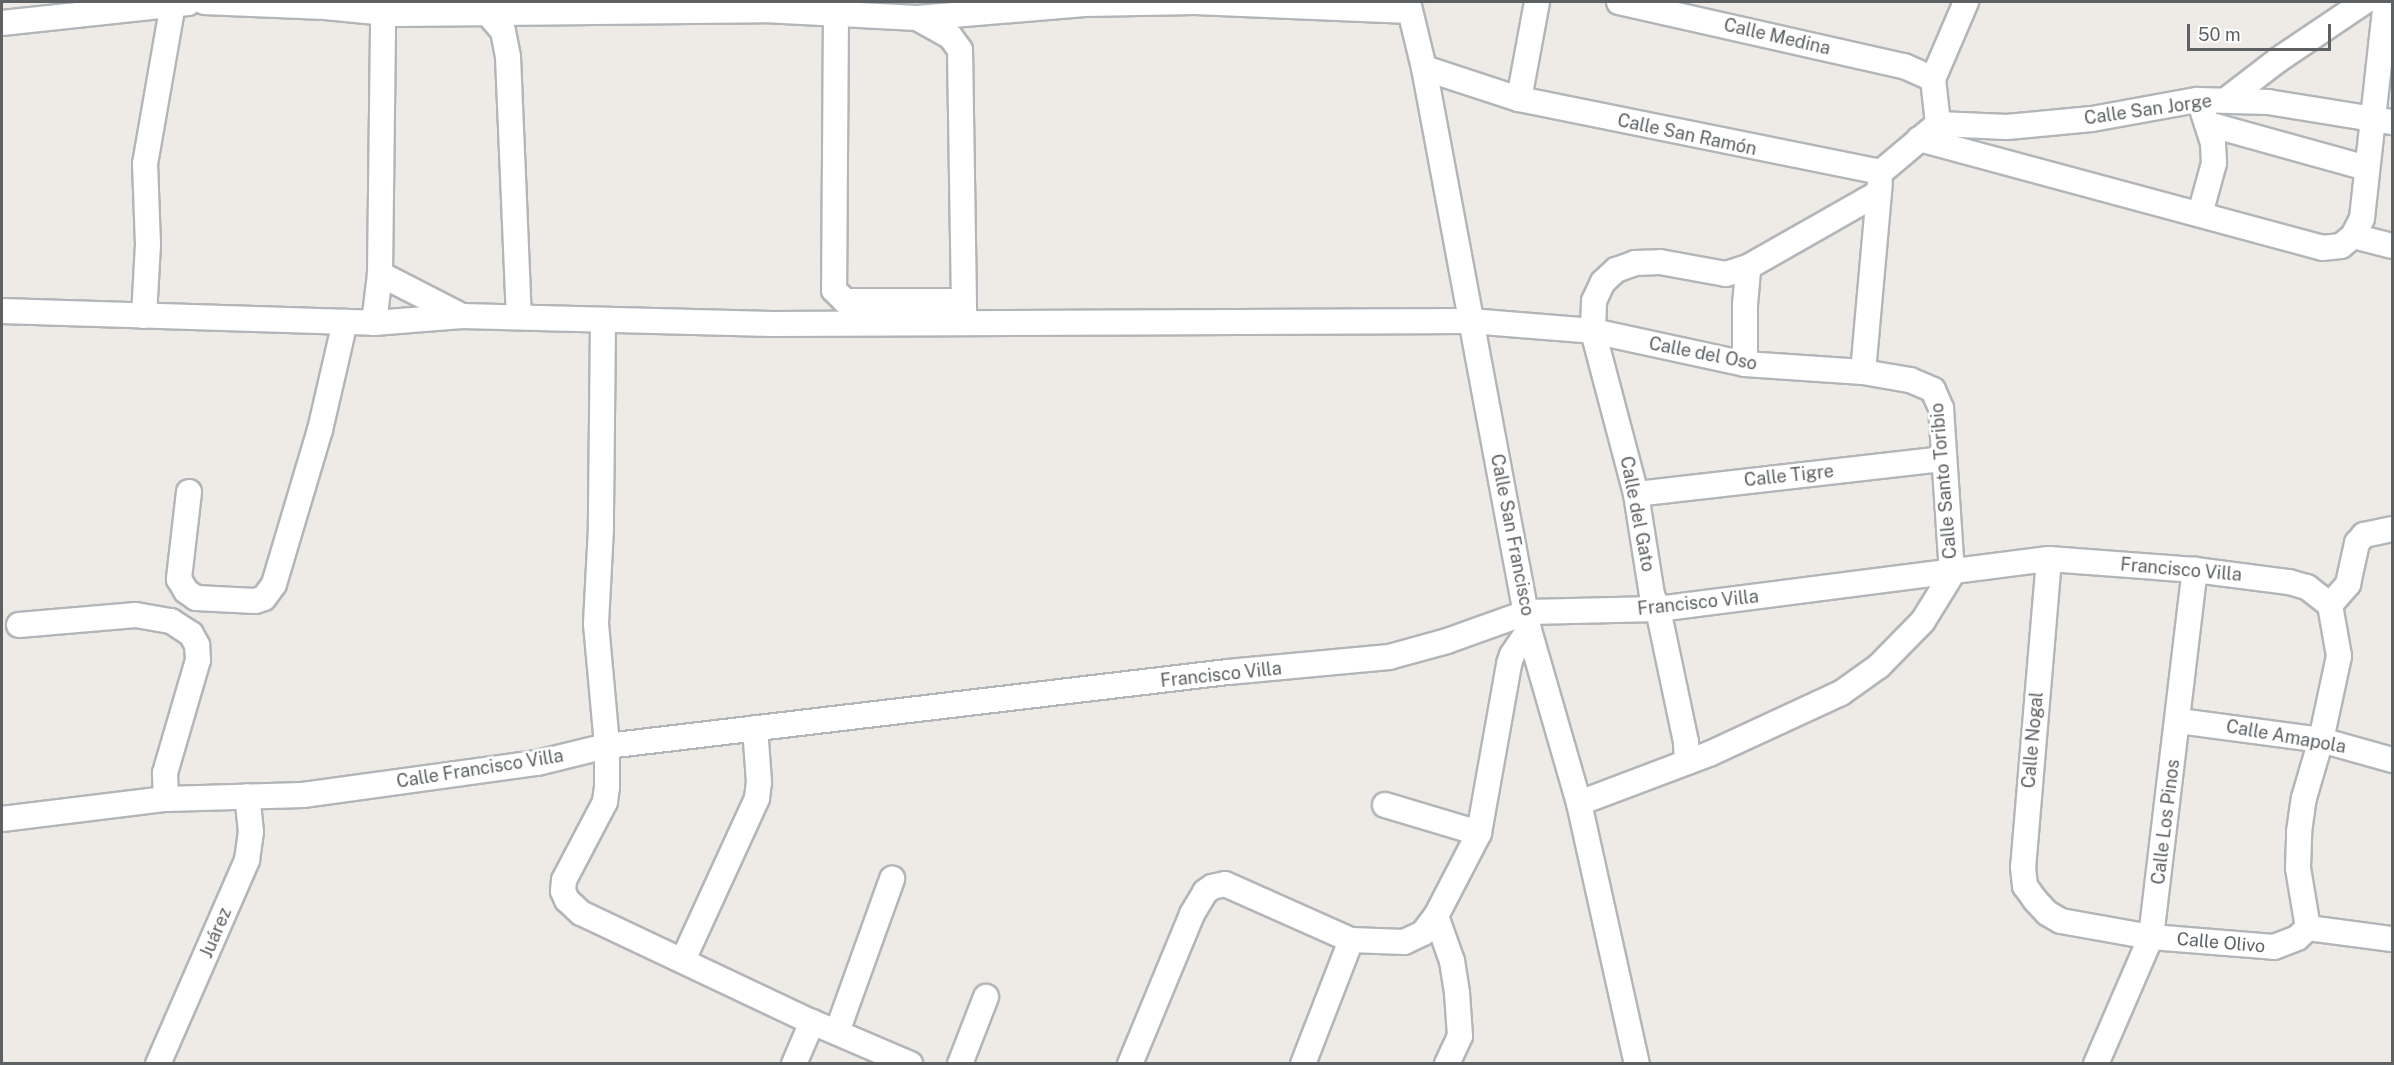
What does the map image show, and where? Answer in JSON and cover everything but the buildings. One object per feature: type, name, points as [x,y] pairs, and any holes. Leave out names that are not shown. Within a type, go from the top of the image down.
[{"type":"street","points":[[2,23],[202,2],[325,4],[489,15],[520,8],[764,6],[836,14],[916,18],[1084,4],[1195,2],[1409,6]]},
{"type":"street","points":[[1519,99],[1537,2]]},
{"type":"street","name":"Calle Medina","points":[[1619,2],[1904,66],[1933,79]]},
{"type":"street","points":[[1863,372],[1880,183],[1919,139],[1938,124],[1933,79],[1966,2]]},
{"type":"street","points":[[2226,100],[2278,60],[2364,2]]},
{"type":"street","points":[[1919,139],[2322,248],[2342,246],[2353,236],[2362,218],[2367,168],[2383,120],[2386,2]]},
{"type":"street","points":[[144,316],[148,245],[145,164],[173,4]]},
{"type":"street","name":"Calle San Francisco","points":[[1409,6],[1424,69],[1528,621],[1579,803],[1637,1064]]},
{"type":"street","points":[[374,323],[380,274],[393,10]]},
{"type":"street","points":[[836,14],[834,290],[845,301],[964,312]]},
{"type":"street","points":[[489,15],[503,31],[508,57],[519,316]]},
{"type":"street","points":[[916,18],[950,36],[960,50],[964,312]]},
{"type":"street","name":"Calle San Ramón","points":[[1424,69],[1519,99],[1880,183]]},
{"type":"street","points":[[2197,100],[2214,143],[2214,163],[2200,214]]},
{"type":"street","name":"Calle San Jorge","points":[[1938,124],[2007,127],[2092,119],[2197,100],[2268,102],[2383,120]]},
{"type":"street","points":[[2208,124],[2367,168]]},
{"type":"street","points":[[1961,150],[1968,126]]},
{"type":"street","name":"Calle del Gato","points":[[1687,762],[1686,742],[1658,609],[1652,595],[1636,494],[1593,331],[1594,301],[1603,282],[1616,270],[1635,263],[1660,262],[1726,274],[1748,267],[1880,183]]},
{"type":"street","points":[[2353,236],[2392,246]]},
{"type":"street","points":[[1745,364],[1745,305],[1748,267]]},
{"type":"street","points":[[380,274],[462,316]]},
{"type":"street","points":[[2,311],[374,323],[462,316],[519,316],[603,322],[964,312]]},
{"type":"street","name":"Calle del Oso","points":[[964,312],[1470,321],[1593,331],[1745,364],[1863,372],[1910,380],[1933,390]]},
{"type":"street","points":[[189,492],[179,579],[186,591],[196,598],[255,601],[264,598],[274,584],[314,452],[345,322]]},
{"type":"street","points":[[603,322],[601,528],[596,624],[607,746],[605,802],[564,880],[563,891],[573,908],[581,913],[812,1022],[910,1064]]},
{"type":"street","name":"Calle Santo Toribio","points":[[1933,390],[1941,408],[1952,574]]},
{"type":"street","name":"Calle Tigre","points":[[1636,494],[1943,459]]},
{"type":"street","points":[[2392,529],[2364,535],[2357,543],[2348,584],[2330,605],[2339,656],[2321,740],[2304,798],[2299,832],[2298,868],[2308,928],[2392,939]]},
{"type":"street","name":"Francisco Villa","points":[[957,705],[1228,672],[1389,657],[1528,621],[1658,609],[1952,574],[2049,559],[2195,570],[2289,582],[2307,587],[2330,605]]},
{"type":"street","name":"Calle Nogal","points":[[2047,913],[2025,885],[2023,867],[2049,559]]},
{"type":"street","name":"Calle Los Pinos","points":[[2096,1064],[2151,937],[2179,721],[2195,570]]},
{"type":"street","points":[[1579,803],[1687,762],[1841,693],[1879,666],[1923,621],[1952,574]]},
{"type":"street","points":[[19,625],[136,615],[171,621],[191,634],[197,645],[198,660],[167,763],[164,780],[166,799]]},
{"type":"street","points":[[1130,1064],[1192,914],[1205,892],[1212,887],[1225,885],[1351,940],[1404,942],[1423,933],[1436,916],[1479,833],[1509,664],[1528,621]]},
{"type":"street","name":"Calle Francisco Villa","points":[[2,819],[166,799],[303,795],[537,763],[607,746],[957,705]]},
{"type":"street","name":"Calle Amapola","points":[[2179,721],[2321,740],[2392,760]]},
{"type":"street","points":[[683,960],[757,798],[759,782],[755,728]]},
{"type":"street","name":"Juárez","points":[[158,1064],[247,860],[251,832],[247,796]]},
{"type":"street","points":[[1385,805],[1479,833]]},
{"type":"street","points":[[837,1032],[892,879]]},
{"type":"street","name":"Calle Olivo","points":[[2047,913],[2061,921],[2077,925],[2151,937],[2274,947],[2297,938],[2308,928]]},
{"type":"street","points":[[1436,916],[1452,961],[1457,993],[1460,1036],[1447,1064]]},
{"type":"street","points":[[1303,1064],[1351,940]]},
{"type":"street","points":[[960,1064],[986,997]]},
{"type":"street","points":[[794,1064],[812,1022]]}]
